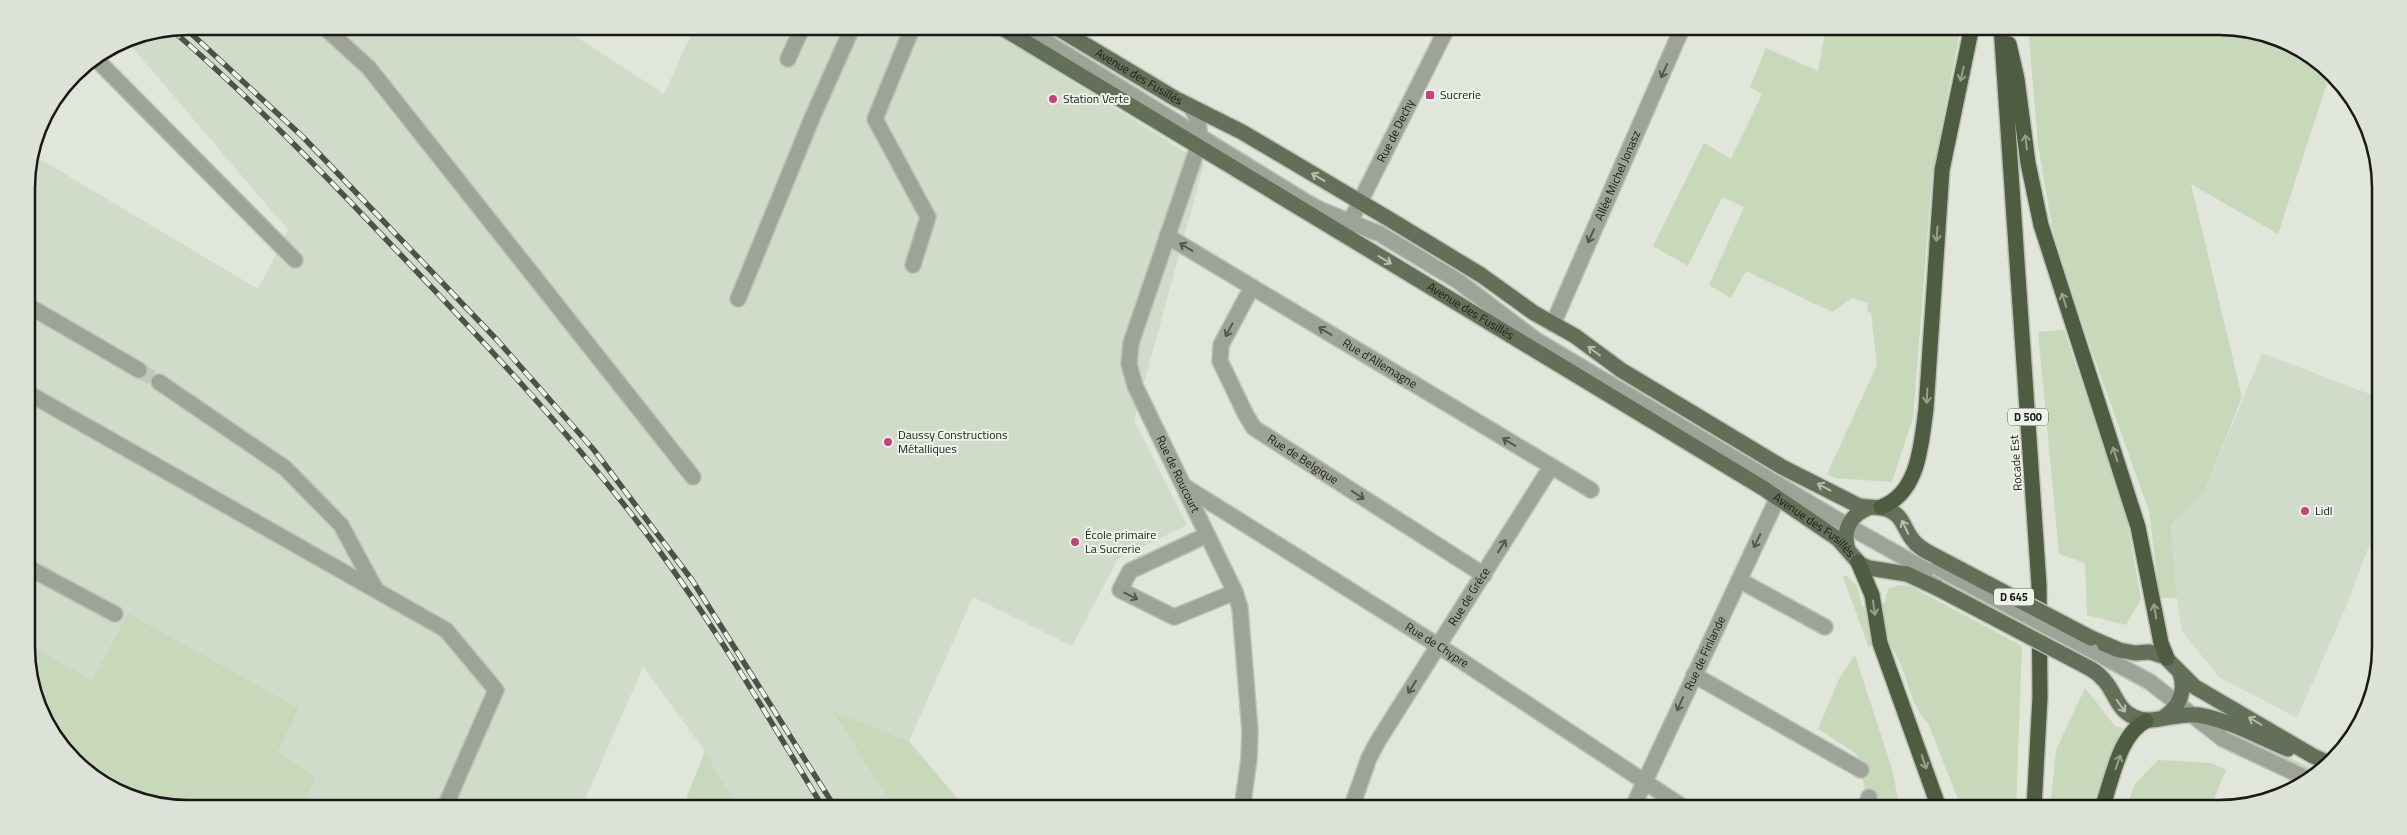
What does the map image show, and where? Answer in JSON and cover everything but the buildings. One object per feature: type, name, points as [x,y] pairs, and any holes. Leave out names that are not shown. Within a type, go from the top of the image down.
[{"type":"highway","points":[[1874,508],[1898,498],[1906,489],[1912,477],[1921,438],[1926,410],[1942,170],[1970,35]]},
{"type":"highway","name":"Rocade Est","points":[[2003,35],[2039,586],[2040,697],[2034,800]]},
{"type":"highway","points":[[2005,35],[2017,79],[2031,178],[2043,233],[2132,507],[2147,569],[2161,643],[2167,658]]},
{"type":"highway","points":[[1858,562],[1872,595],[1880,643],[1936,800]]},
{"type":"highway","points":[[2105,800],[2125,742],[2134,730],[2146,721]]},
{"type":"main road","name":"Avenue des Fusillés","points":[[1015,35],[1352,218],[1470,268],[1553,324],[1575,336],[1621,370],[1772,461],[1852,503],[1896,513],[1937,572],[1912,576],[1869,568],[1858,562],[1838,539],[1778,498],[1352,218],[1242,132],[1190,106],[1069,35]]},
{"type":"main road","points":[[1848,550],[1846,537],[1850,523],[1874,508]]},
{"type":"main road","name":"D 645","points":[[1937,572],[2091,654],[2119,650],[2156,653],[2167,658]]},
{"type":"main road","name":"D 645","points":[[1937,572],[2091,654],[2125,712],[2146,721]]},
{"type":"main road","points":[[2167,658],[2195,686],[2288,746]]},
{"type":"main road","points":[[2176,712],[2182,688],[2180,673]]},
{"type":"main road","points":[[2146,721],[2176,712],[2212,719],[2322,760]]},
{"type":"street","points":[[333,35],[369,68],[693,477]]},
{"type":"street","points":[[788,59],[798,35]]},
{"type":"street","points":[[738,300],[812,118],[849,35]]},
{"type":"street","points":[[909,35],[875,119],[928,218],[913,265]]},
{"type":"street","points":[[1035,35],[1199,136],[1352,218],[1384,227],[1461,272],[1545,336],[1850,523],[1937,572]]},
{"type":"street","points":[[1048,35],[1199,136]]},
{"type":"street","name":"Rue de Dechy","points":[[1352,218],[1439,35]]},
{"type":"street","name":"Allée Michel Jonasz","points":[[1553,324],[1678,35]]},
{"type":"street","points":[[100,63],[295,260]]},
{"type":"street","points":[[1190,106],[1199,136]]},
{"type":"street","name":"Rue de Roucourt","points":[[1199,136],[1168,236],[1131,343],[1128,358],[1135,386],[1235,592],[1242,618],[1250,731],[1249,759],[1243,800]]},
{"type":"street","name":"Rue d'Allemagne","points":[[1168,236],[1591,490]]},
{"type":"street","name":"Rue de Belgique","points":[[1252,287],[1221,345],[1219,355],[1220,361],[1246,416],[1254,428],[1484,575]]},
{"type":"street","points":[[35,310],[139,370]]},
{"type":"street","points":[[160,382],[284,468],[341,525],[377,591]]},
{"type":"street","points":[[35,397],[446,630],[496,690],[448,800]]},
{"type":"street","name":"Rue de Gréce","points":[[1354,800],[1372,751],[1551,467]]},
{"type":"street","name":"Rue de Chypre","points":[[1184,486],[1438,646],[1673,800]]},
{"type":"street","name":"Rue de Finlande","points":[[1636,800],[1778,498]]},
{"type":"street","points":[[1207,535],[1130,571],[1120,590],[1174,617],[1235,592]]},
{"type":"street","points":[[35,571],[115,614]]},
{"type":"street","points":[[1739,580],[1825,627]]},
{"type":"street","points":[[2091,654],[2150,682],[2176,712],[2203,736],[2233,754],[2293,781]]},
{"type":"street","points":[[1694,675],[1861,770]]},
{"type":"street","points":[[2176,712],[2237,747],[2301,776]]},
{"type":"shaded area","points":[[178,35],[574,35],[664,94],[691,35],[998,35],[1204,164],[1134,420],[1187,525],[1118,559],[1072,646],[973,597],[909,741],[834,713],[889,800],[733,800],[705,751],[643,667],[585,800],[306,800],[316,777],[278,752],[299,708],[128,613],[92,680],[35,647],[35,178],[38,158],[258,289],[288,230],[131,46],[158,38]]},
{"type":"shaded area","points":[[1824,35],[1959,35],[1932,178],[1913,418],[1892,482],[1835,478],[1827,474],[1877,365],[1871,313],[1867,312],[1868,303],[1852,298],[1832,312],[1746,271],[1731,298],[1709,285],[1744,207],[1722,197],[1688,266],[1653,246],[1704,143],[1731,159],[1762,94],[1750,87],[1766,48],[1818,71]]},
{"type":"shaded area","points":[[2029,35],[2239,36],[2259,40],[2296,55],[2328,81],[2278,234],[2191,184],[2242,397],[2204,492],[2171,525],[2177,598],[2160,598],[2149,511],[2083,326],[2053,232],[2038,145]]},
{"type":"shaded area","points":[[2064,330],[2126,514],[2141,599],[2126,625],[2087,615],[2085,563],[2059,554],[2038,332]]},
{"type":"shaded area","points":[[2262,353],[2372,395],[2372,537],[2346,607],[2297,718],[2219,677],[2182,631],[2177,598],[2171,525],[2204,492]]},
{"type":"shaded area","points":[[1846,575],[1857,586],[1862,606],[1867,606],[1873,642],[1869,648],[1843,577]]},
{"type":"shaded area","points":[[1899,585],[1910,586],[2022,646],[2016,800],[1958,800],[1928,723],[1920,714],[1898,658],[1884,639],[1880,604],[1885,603],[1888,589]]},
{"type":"shaded area","points":[[128,613],[299,708],[278,752],[316,777],[306,800],[168,799],[148,795],[120,784],[87,762],[61,732],[43,696],[38,677],[35,647],[92,680]]},
{"type":"shaded area","points":[[1855,655],[1892,769],[1898,800],[1867,800],[1857,754],[1818,729],[1840,677]]},
{"type":"shaded area","points":[[2085,688],[2116,727],[2123,728],[2096,800],[2051,800],[2056,750]]},
{"type":"shaded area","points":[[833,712],[909,741],[958,800],[889,800]]},
{"type":"shaded area","points":[[2231,732],[2312,768],[2307,772],[2229,736]]},
{"type":"shaded area","points":[[705,751],[733,800],[686,800]]},
{"type":"shaded area","points":[[2158,760],[2211,763],[2226,770],[2213,800],[2129,800],[2135,784]]},
{"type":"tunnel","points":[[139,370],[159,382]]},
{"type":"railway","points":[[178,35],[288,138],[494,353],[585,457],[668,562],[737,666],[819,800]]},
{"type":"railway","points":[[193,35],[303,137],[498,341],[594,450],[692,580],[830,800]]},
{"type":"place","name":"Sucrerie","points":[[1430,95]]},
{"type":"place","name":"Station Verte","points":[[1053,99]]},
{"type":"place","name":"Daussy Constructions Métalliques","points":[[888,442]]},
{"type":"place","name":"Lidl","points":[[2305,511]]},
{"type":"place","name":"École primaire La Sucrerie","points":[[1075,542]]}]
